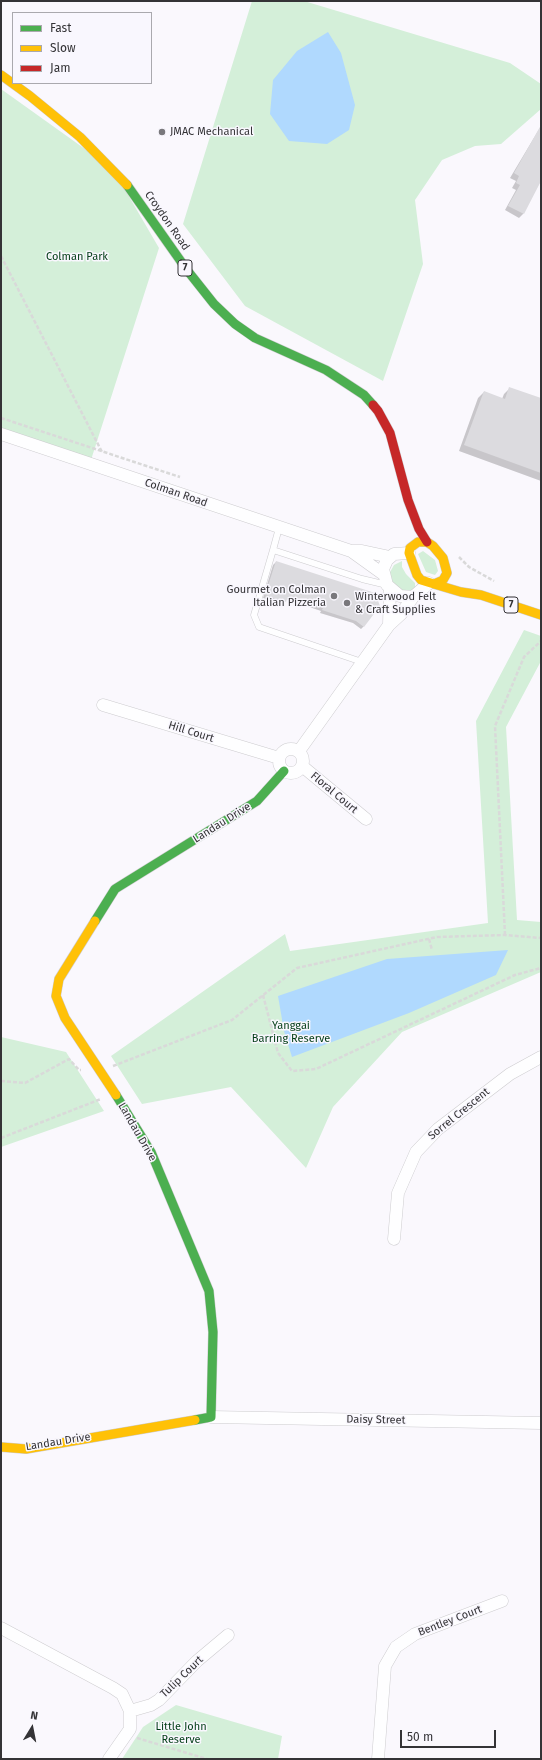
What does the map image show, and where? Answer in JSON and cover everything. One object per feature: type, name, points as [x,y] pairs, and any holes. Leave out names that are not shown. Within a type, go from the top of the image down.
[{"type":"street","name":"Croydon Road","points":[[1,75],[12,83]]},
{"type":"street","name":"Croydon Road","points":[[13,84],[80,137],[113,169],[133,192],[187,270],[214,304],[234,324],[255,338],[326,370],[364,395],[378,411],[390,433],[408,500],[419,529],[426,542]]},
{"type":"street","name":"Colman Road","points":[[1,434],[351,551],[362,551],[390,557]]},
{"type":"street","name":"Croydon Road","points":[[408,500],[408,534],[410,550]]},
{"type":"street","points":[[388,625],[384,565],[390,557],[410,550],[418,542],[426,542]]},
{"type":"street","name":"7","points":[[426,542],[438,551],[447,570]]},
{"type":"street","name":"7","points":[[410,550],[417,575],[421,580],[461,592],[481,594],[541,615]]},
{"type":"street","name":"Colman Road","points":[[351,551],[400,596],[413,597]]},
{"type":"street","points":[[299,751],[388,625],[401,614],[413,597],[432,584],[443,580],[447,570],[456,576]]},
{"type":"street","name":"7","points":[[466,583],[481,594]]},
{"type":"street","name":"Hill Court","points":[[103,705],[279,758]]},
{"type":"street","points":[[289,748],[299,751],[303,758],[302,766],[300,770],[292,773],[284,770],[280,765],[279,758],[282,752],[289,748]]},
{"type":"street","name":"Floral Court","points":[[302,766],[366,819]]},
{"type":"street","name":"Landau Drive","points":[[1,1447],[26,1449],[211,1417],[213,1332],[209,1291],[151,1152],[65,1018],[56,996],[59,979],[115,890],[257,801],[284,770]]},
{"type":"street","name":"Sorrel Crescent","points":[[394,1239],[398,1193],[416,1152],[438,1129],[510,1074],[541,1057]]},
{"type":"street","name":"Daisy Street","points":[[211,1417],[541,1423]]},
{"type":"street","name":"Bentley Court","points":[[378,1759],[385,1666],[396,1647],[415,1634],[502,1601]]},
{"type":"street","points":[[1,1628],[122,1694],[130,1710],[131,1718],[127,1734],[109,1759]]},
{"type":"street","name":"Tulip Court","points":[[130,1710],[150,1705],[159,1700],[197,1660],[228,1635]]},
{"type":"lane","points":[[279,528],[254,615],[260,627],[362,662]]},
{"type":"lane","points":[[273,550],[362,579],[386,582]]},
{"type":"path","points":[[1,256],[102,452]]},
{"type":"path","points":[[1,418],[180,477]]},
{"type":"path","points":[[454,552],[469,566],[500,583]]},
{"type":"path","points":[[505,935],[495,726],[524,657],[541,641]]},
{"type":"path","points":[[1,1081],[25,1083],[69,1059],[79,1070],[100,1072],[232,1020],[297,968],[438,937],[505,935],[541,938]]},
{"type":"path","points":[[429,939],[432,950]]},
{"type":"path","points":[[263,995],[278,1053],[292,1071],[316,1069],[515,975],[541,968]]},
{"type":"path","points":[[1,1138],[115,1094]]},
{"type":"path","points":[[127,1734],[207,1759]]},
{"type":"green space","points":[[252,1],[304,1],[510,63],[541,84],[541,109],[501,144],[475,146],[442,160],[415,200],[423,264],[383,381],[245,306],[183,224]]},
{"type":"green space","name":"Colman Park","points":[[1,89],[113,169],[159,248],[90,463],[1,434]]},
{"type":"green space","points":[[423,551],[435,560],[438,571],[435,575],[426,572],[418,554]]},
{"type":"green space","points":[[402,561],[402,567],[406,574],[415,583],[415,592],[394,590],[389,574],[394,565]]},
{"type":"green space","name":"Yanggai Barring Reserve","points":[[524,630],[541,636],[541,661],[506,727],[517,920],[541,922],[541,972],[402,1032],[333,1107],[306,1168],[231,1087],[142,1104],[111,1056],[285,934],[290,951],[488,923],[476,721]]},
{"type":"green space","points":[[1,1037],[66,1052],[104,1111],[1,1147]]},
{"type":"green space","name":"Little John Reserve","points":[[176,1705],[282,1736],[278,1759],[122,1759],[143,1727]]},
{"type":"water","points":[[328,32],[341,53],[355,105],[349,130],[327,144],[289,141],[270,114],[273,80],[297,51]]},
{"type":"water","points":[[508,950],[496,975],[409,1013],[292,1057],[284,1031],[278,996],[387,959]]},
{"type":"building","points":[[541,125],[541,181],[524,214],[508,206],[520,185],[516,183],[519,176],[514,173]]},
{"type":"building","points":[[509,387],[541,398],[541,473],[464,445],[484,391],[505,399]]},
{"type":"building","points":[[276,561],[375,593],[380,606],[364,627],[356,621],[322,610],[323,608],[288,596],[286,602],[265,595]]},
{"type":"traffic: fast","points":[[127,185],[187,270],[214,304],[235,324],[255,338],[326,370],[364,395],[373,405]]},
{"type":"traffic: fast","points":[[95,921],[115,889],[257,801],[284,771]]},
{"type":"traffic: fast","points":[[116,1095],[151,1152],[209,1291],[213,1332],[211,1417],[195,1420]]},
{"type":"traffic: slow","points":[[1,75],[12,83]]},
{"type":"traffic: slow","points":[[13,84],[80,137],[127,185]]},
{"type":"traffic: slow","points":[[418,542],[427,542],[433,546],[443,558],[447,573],[443,580],[434,584],[421,580],[417,575],[409,553],[410,548],[418,542]]},
{"type":"traffic: slow","points":[[434,584],[461,592],[481,595],[541,615]]},
{"type":"traffic: slow","points":[[95,921],[59,979],[56,996],[65,1018],[116,1095]]},
{"type":"traffic: slow","points":[[1,1447],[26,1449],[195,1420]]},
{"type":"traffic: jam","points":[[373,405],[390,433],[408,500],[419,529],[427,542]]},
{"type":"place","name":"JMAC Mechanical","points":[[162,132]]},
{"type":"place","name":"Gourmet on Colman Italian Pizzeria","points":[[334,596]]},
{"type":"place","name":"Winterwood Felt & Craft Supplies","points":[[347,603]]}]
